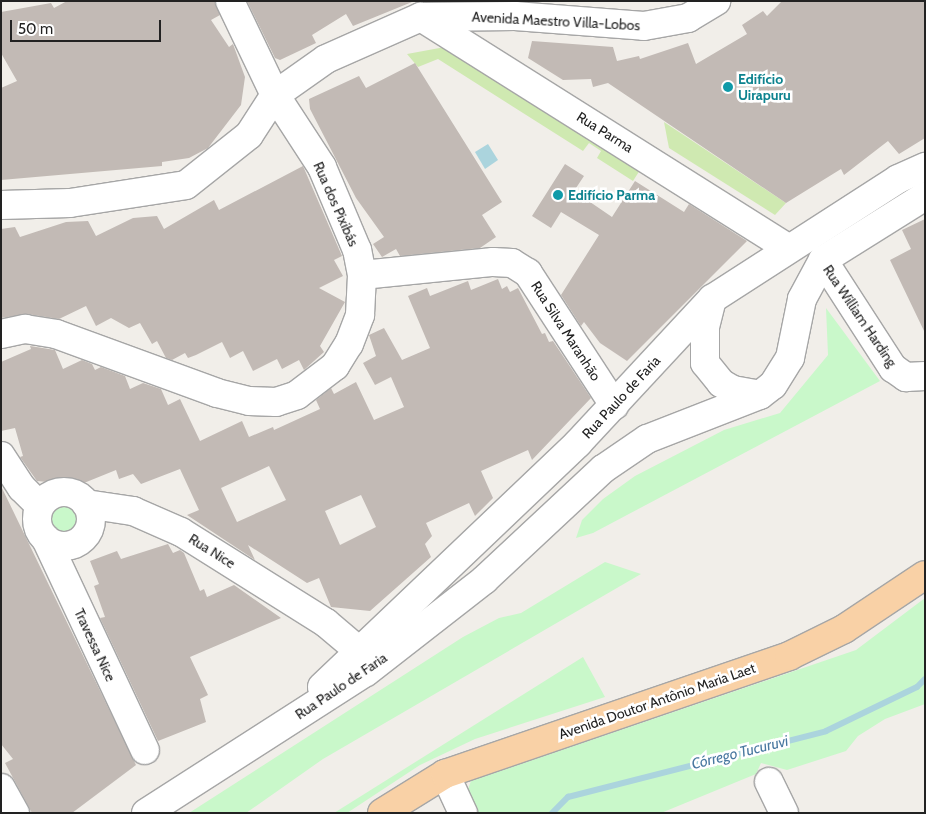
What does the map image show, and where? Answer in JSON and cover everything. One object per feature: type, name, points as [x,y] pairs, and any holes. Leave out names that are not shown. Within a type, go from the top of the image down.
[{"type":"main road","name":"Avenida Doutor Antônio Maria Laet","points":[[382,813],[445,774],[789,656],[844,629],[925,574]]},
{"type":"street","name":"Rua dos Pixibás","points":[[1,334],[25,329],[56,334],[217,393],[249,401],[276,402],[297,395],[336,366],[349,344],[360,315],[362,275],[357,250],[322,167],[275,95],[230,1]]},
{"type":"street","name":"Avenida Maestro Villa-Lobos","points":[[1,205],[70,202],[186,186],[249,135],[275,95],[326,59],[421,17],[515,16],[644,26],[688,18],[716,1]]},
{"type":"street","name":"Rua Parma","points":[[421,17],[788,248]]},
{"type":"street","name":"Rua Paulo de Faria","points":[[290,721],[358,650],[466,553],[614,405],[683,326],[712,299],[788,248],[898,179],[925,167]]},
{"type":"street","name":"Rua Paulo de Faria","points":[[290,721],[366,672],[484,580],[603,469],[647,439],[760,395],[773,385],[790,358],[802,299],[823,260],[925,196]]},
{"type":"street","name":"Rua William Harding","points":[[823,260],[893,368],[906,377],[925,376]]},
{"type":"street","name":"Rua Silva Maranhão","points":[[362,275],[493,262],[512,263],[528,273],[614,405]]},
{"type":"street","points":[[712,299],[704,337],[706,363],[721,383],[733,390],[760,395]]},
{"type":"street","points":[[1,456],[22,488],[40,506]]},
{"type":"street","points":[[62,492],[72,493],[86,504],[91,520],[89,529],[78,542],[61,546],[46,539],[37,524],[40,506],[53,494],[62,492]]},
{"type":"street","name":"Rua Nice","points":[[86,504],[134,511],[181,532],[326,623],[358,650]]},
{"type":"street","name":"Travessa Nice","points":[[46,539],[144,750]]},
{"type":"street","name":"Rua Nice","points":[[326,623],[359,625],[390,620]]},
{"type":"street","points":[[146,813],[290,721]]},
{"type":"street","points":[[445,774],[463,813]]},
{"type":"street","points":[[769,782],[784,813]]},
{"type":"street","points":[[1,788],[15,813]]},
{"type":"green space","points":[[445,47],[640,170],[633,181],[597,158],[601,151],[589,143],[583,151],[438,59],[418,67],[407,54]]},
{"type":"green space","points":[[664,122],[786,203],[775,215],[669,148]]},
{"type":"green space","points":[[826,308],[880,381],[593,533],[576,538],[582,520],[603,499],[635,476],[724,430],[780,413],[828,355]]},
{"type":"green space","points":[[64,500],[78,506],[84,520],[78,534],[64,540],[50,534],[44,520],[50,506]]},
{"type":"green space","points":[[605,562],[641,574],[323,759],[246,813],[189,813],[463,637],[499,618],[521,613]]},
{"type":"green space","points":[[925,598],[925,704],[885,719],[858,736],[846,751],[787,770],[761,763],[756,774],[661,813],[475,813],[467,792],[471,781],[856,650]]},
{"type":"green space","points":[[583,657],[605,697],[475,739],[420,765],[347,813],[334,813]]},
{"type":"water","points":[[488,144],[498,160],[485,169],[475,152]]},
{"type":"building","points":[[67,1],[215,1],[220,15],[211,20],[229,47],[233,44],[245,77],[241,105],[208,148],[189,158],[162,162],[162,166],[1,180],[1,88],[17,81],[1,53],[1,12],[51,3],[54,8]]},
{"type":"building","points":[[247,1],[412,2],[353,26],[346,14],[312,35],[316,43],[280,60],[275,58]]},
{"type":"building","points":[[782,1],[925,1],[925,138],[899,154],[888,141],[844,175],[841,169],[786,203],[608,83],[593,87],[591,79],[563,80],[528,58],[532,41],[613,47],[617,61],[639,56],[640,59],[688,43],[696,64],[747,34],[742,25],[763,11],[767,16]]},
{"type":"building","points":[[415,63],[502,202],[482,215],[496,237],[480,248],[400,256],[396,249],[382,257],[373,244],[384,237],[356,198],[310,109],[309,99],[359,76],[366,88]]},
{"type":"building","points":[[565,164],[584,176],[574,191],[612,217],[635,181],[684,212],[689,204],[747,241],[627,361],[600,343],[584,322],[581,326],[561,295],[599,235],[561,212],[551,228],[532,216]]},
{"type":"building","points":[[303,166],[342,256],[334,260],[343,276],[319,288],[345,302],[320,346],[324,352],[304,370],[299,360],[282,369],[277,359],[253,371],[243,351],[230,358],[222,342],[188,358],[185,353],[172,360],[166,358],[157,341],[152,344],[140,323],[129,328],[111,318],[96,326],[86,306],[59,319],[27,314],[1,318],[1,229],[15,227],[20,237],[66,222],[88,221],[96,236],[133,218],[157,216],[164,229],[214,200],[219,210]]},
{"type":"building","points":[[925,219],[925,333],[890,260],[911,249],[902,230]]},
{"type":"building","points":[[498,279],[502,289],[507,286],[510,292],[518,288],[542,334],[545,333],[549,342],[553,341],[591,398],[532,460],[528,450],[481,471],[493,498],[475,516],[469,503],[426,523],[432,536],[425,544],[431,557],[370,611],[331,607],[319,578],[307,583],[248,545],[255,560],[187,515],[199,510],[180,469],[141,484],[133,474],[119,479],[116,470],[79,485],[37,481],[20,457],[23,456],[15,428],[1,431],[1,362],[31,349],[30,346],[55,350],[63,369],[82,360],[92,364],[95,370],[101,367],[125,376],[130,389],[143,383],[161,389],[168,405],[180,399],[200,441],[242,421],[249,437],[273,427],[274,430],[320,409],[316,400],[331,388],[334,394],[356,382],[374,420],[404,407],[391,377],[375,385],[363,363],[376,356],[369,335],[384,328],[402,360],[430,348],[408,296],[427,288],[430,296],[468,281],[471,290]],"holes":[[[269,466],[286,500],[237,522],[221,488]],[[361,495],[376,527],[340,545],[325,511]]]},
{"type":"building","points":[[1,486],[136,765],[72,813],[32,813],[5,763],[13,759],[1,744]]},
{"type":"building","points":[[168,544],[173,553],[180,550],[184,553],[200,591],[204,589],[207,597],[234,585],[281,618],[190,657],[208,695],[200,699],[206,722],[158,741],[100,618],[105,617],[94,586],[99,584],[90,561],[117,551],[121,559]]},
{"type":"waterway","name":"Córrego Tucuruvi","points":[[552,813],[568,797],[826,731],[917,687],[925,679]]},
{"type":"place","name":"Edifício Uirapuru","points":[[728,87]]},
{"type":"place","name":"Edifício Parma","points":[[558,195]]}]
